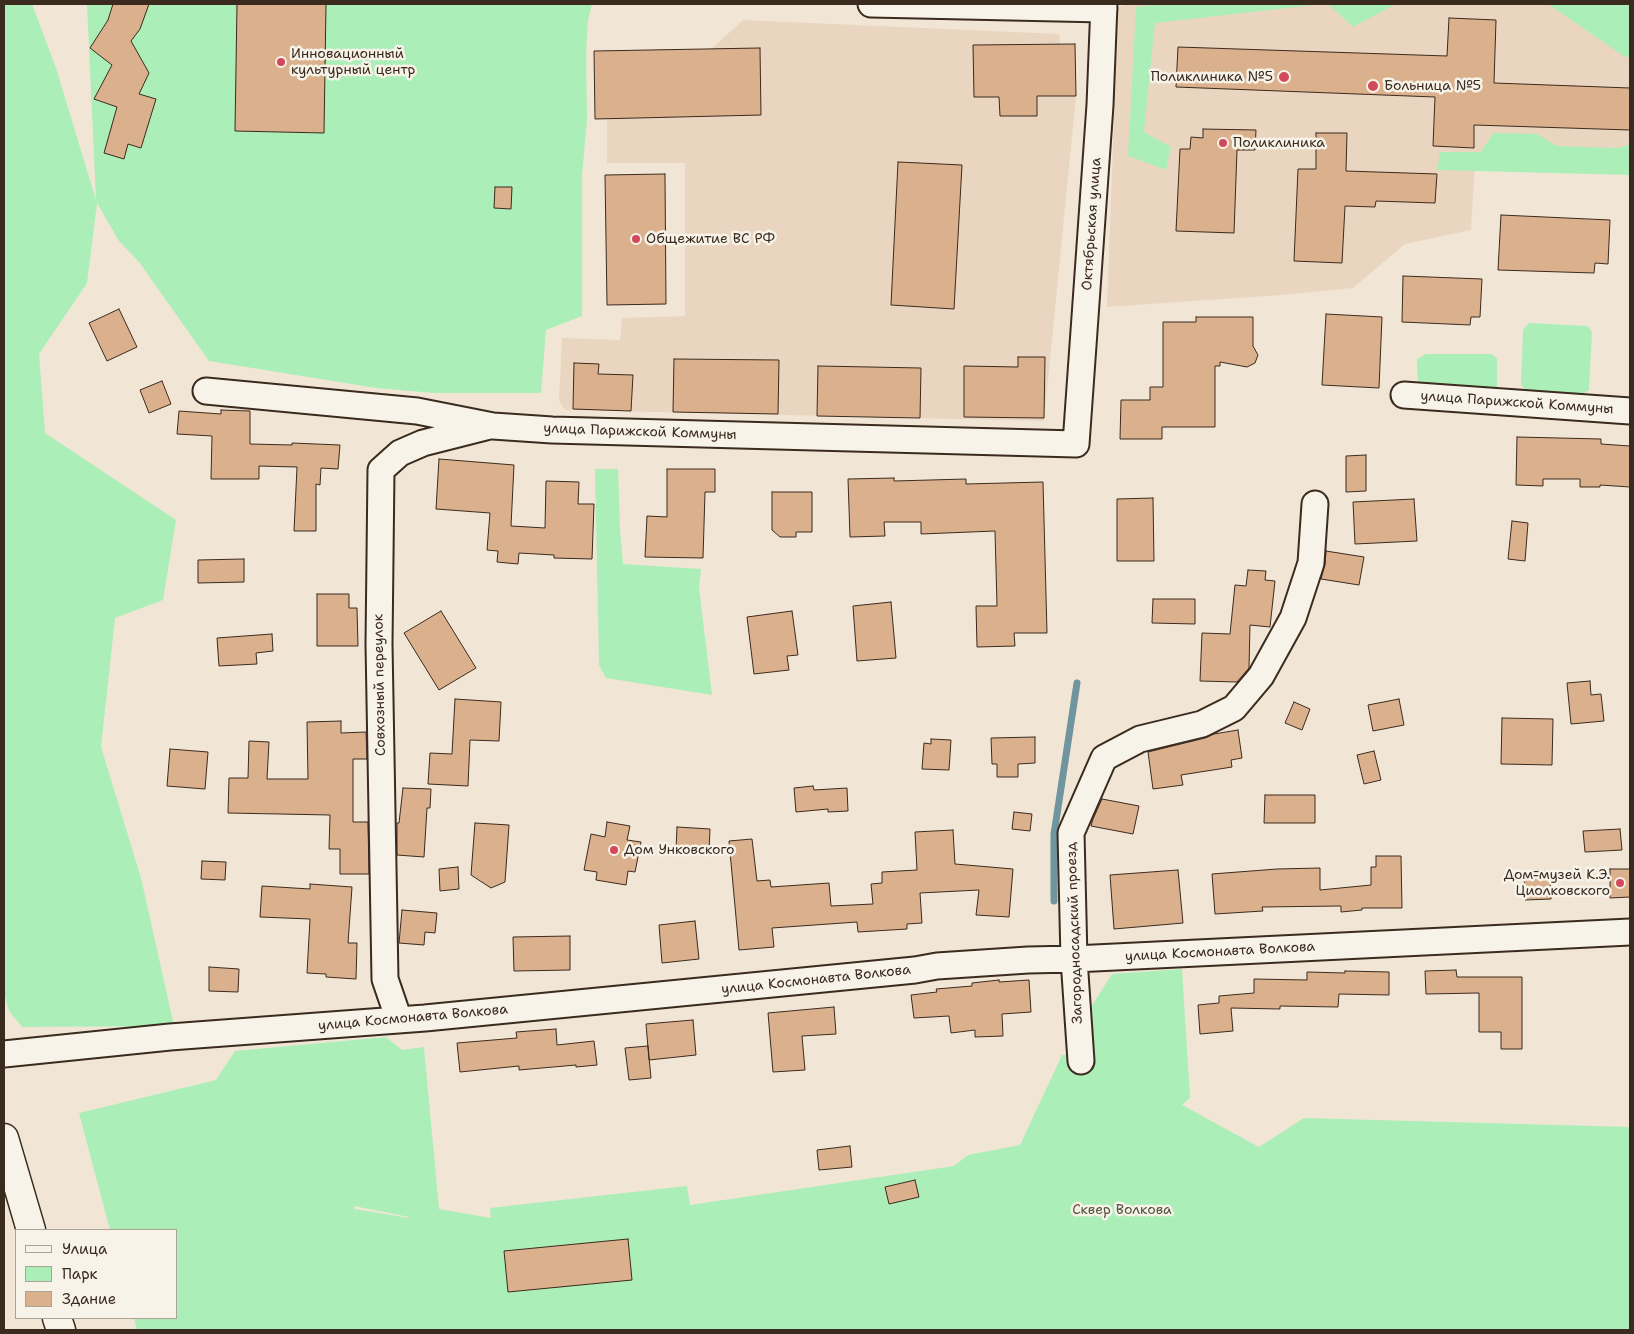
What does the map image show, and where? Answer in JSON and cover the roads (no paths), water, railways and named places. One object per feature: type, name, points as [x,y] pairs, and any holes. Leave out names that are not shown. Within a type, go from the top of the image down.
[{"type":"street","points":[[871,4],[1104,6]]},
{"type":"street","name":"Октябрьская улица","points":[[1076,444],[1100,105],[1104,6]]},
{"type":"street","name":"улица Парижской Коммуны","points":[[206,391],[417,411],[493,426],[552,430],[1076,444]]},
{"type":"street","name":"улица Парижской Коммуны","points":[[1404,395],[1630,411]]},
{"type":"street","name":"Совхозный переулок","points":[[399,1020],[385,979],[379,644],[381,470],[400,453],[423,443],[493,426]]},
{"type":"street","name":"Загородносадский проезд","points":[[1081,1061],[1074,959],[1071,833],[1104,758],[1140,739],[1202,724],[1234,708],[1261,676],[1293,618],[1311,564],[1315,504]]},
{"type":"street","name":"улица Космонавта Волкова","points":[[4,1054],[170,1037],[399,1020],[796,982],[937,966],[1028,960],[1630,932]]},
{"type":"street","points":[[4,1138],[31,1229]]},
{"type":"waterway","points":[[1054,901],[1054,834],[1077,683]]},
{"type":"place","name":"Инновационный культурный центр","points":[[281,62]]},
{"type":"place","name":"Поликлиника №5","points":[[1284,77]]},
{"type":"place","name":"Больница №5","points":[[1373,86]]},
{"type":"place","name":"Поликлиника","points":[[1223,143]]},
{"type":"place","name":"Общежитие ВС РФ","points":[[636,239]]},
{"type":"place","name":"Дом Унковского","points":[[614,850]]},
{"type":"place","name":"Дом-музей К.Э. Циолковского","points":[[1620,883]]},
{"type":"park label","name":"Сквер Волкова","points":[[1122,1210]]}]
